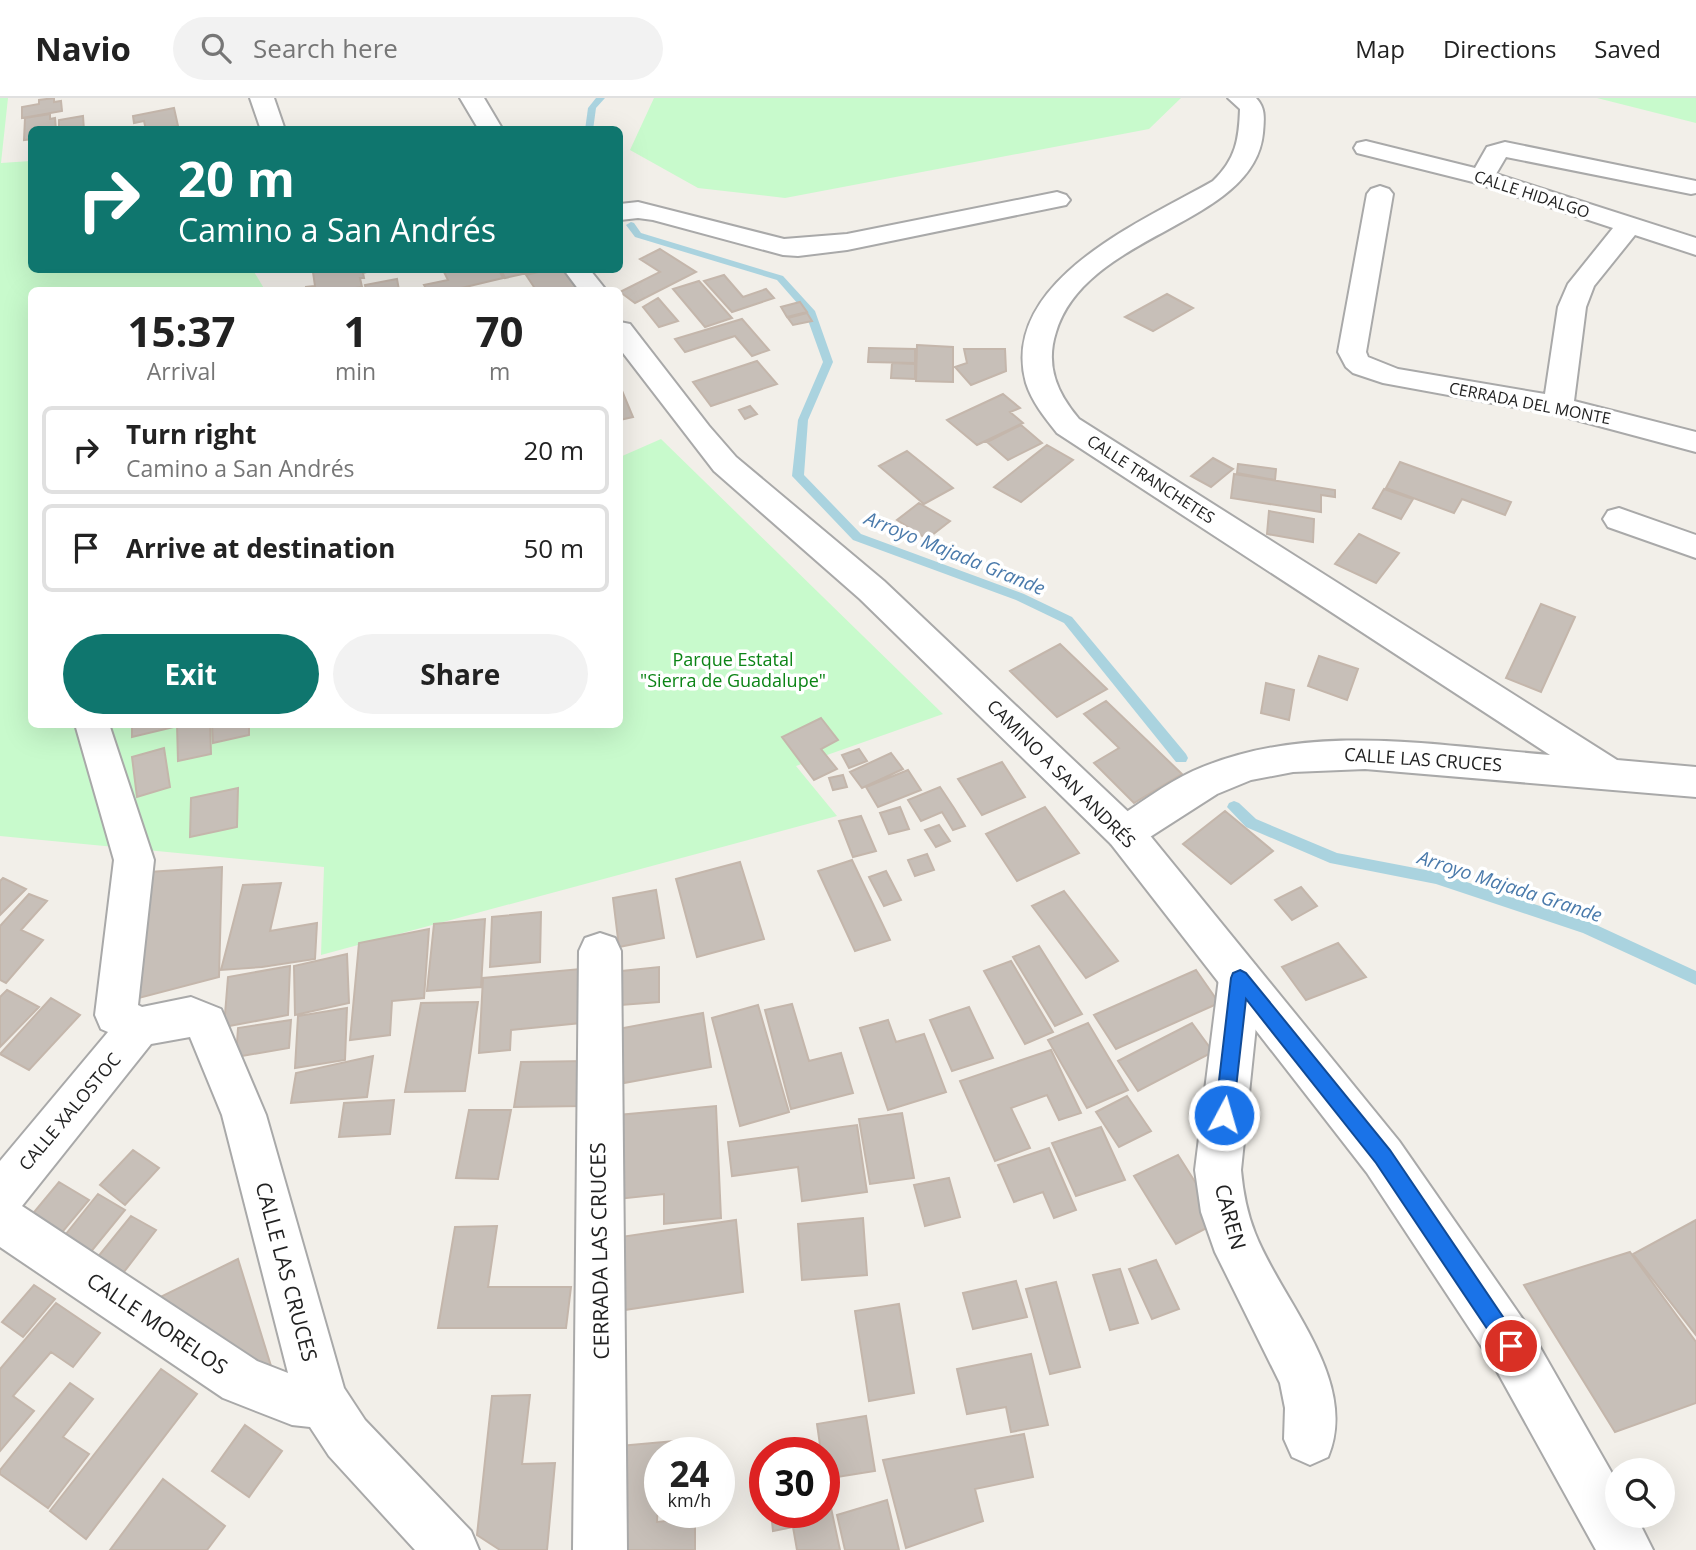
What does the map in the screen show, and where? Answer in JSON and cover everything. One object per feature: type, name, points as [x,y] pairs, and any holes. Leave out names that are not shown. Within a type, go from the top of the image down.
[{"type":"street","points":[[262,98],[272,126]]},
{"type":"street","points":[[472,98],[489,126]]},
{"type":"street","name":"CALLE TRANCHETES","points":[[1240,98],[1250,104],[1252,109],[1252,129],[1248,156],[1240,170],[1223,186],[1091,264],[1064,290],[1044,326],[1035,353],[1038,379],[1044,396],[1053,411],[1068,426],[1609,774]]},
{"type":"street","name":"CALLE HIDALGO","points":[[1366,148],[1482,177],[1696,247]]},
{"type":"street","points":[[1482,177],[1496,152],[1505,149],[1690,187]]},
{"type":"street","name":"CERRADA DEL MONTE","points":[[1380,194],[1352,352],[1363,367],[1393,377],[1558,406],[1696,442]]},
{"type":"street","points":[[623,212],[655,212],[783,247],[798,248],[847,242],[1056,200]]},
{"type":"street","points":[[1558,406],[1572,307],[1581,284],[1629,226]]},
{"type":"street","name":"CAMINO A SAN ANDRÉS","points":[[623,334],[698,433],[725,464],[872,590],[1125,833],[1383,1157],[1511,1346],[1626,1550]]},
{"type":"street","points":[[1619,519],[1696,547]]},
{"type":"street","points":[[93,728],[134,860],[116,1014],[139,1027]]},
{"type":"street","name":"CALLE LAS CRUCES","points":[[1125,833],[1204,783],[1247,766],[1293,757],[1365,754],[1696,782]]},
{"type":"street","name":"CERRADA LAS CRUCES","points":[[600,951],[600,1550]]},
{"type":"street","name":"CAREN","points":[[1240,978],[1218,1170],[1219,1193],[1241,1259],[1304,1378],[1314,1417],[1310,1439]]},
{"type":"street","name":"CALLE LAS CRUCES","points":[[139,1027],[191,1017],[206,1023],[244,1115],[311,1366],[324,1403],[346,1438],[452,1550]]},
{"type":"street","name":"CALLE XALOSTOC","points":[[0,1197],[14,1157],[139,1027]]},
{"type":"street","name":"CALLE MORELOS","points":[[0,1219],[241,1380],[292,1400],[324,1403]]},
{"type":"green space","name":"Parque Estatal \"Sierra de Guadalupe\"","points":[[0,98],[8,98],[1,163],[28,161],[28,273],[255,273],[263,287],[28,287],[28,728],[623,728],[623,456],[661,439],[943,714],[796,766],[837,816],[321,955],[324,867],[0,836]]},
{"type":"green space","points":[[654,98],[1181,98],[1149,129],[785,198],[698,188],[630,150]]},
{"type":"green space","points":[[1597,98],[1696,98],[1696,123]]},
{"type":"building","points":[[54,98],[54,102],[61,101],[62,111],[22,118],[22,107],[39,104],[39,100]]},
{"type":"building","points":[[174,108],[178,126],[145,126],[144,121],[134,123],[133,116]]},
{"type":"building","points":[[50,114],[50,119],[55,118],[56,126],[28,126],[28,140],[24,140],[25,118]]},
{"type":"building","points":[[83,116],[84,126],[59,126],[59,120]]},
{"type":"building","points":[[660,249],[696,272],[635,303],[623,294],[623,290],[660,272],[640,259]]},
{"type":"building","points":[[313,273],[363,273],[364,278],[360,278],[362,287],[306,287],[315,286]]},
{"type":"building","points":[[444,273],[500,273],[503,278],[466,287],[424,285],[448,280]]},
{"type":"building","points":[[502,273],[528,273],[505,278]]},
{"type":"building","points":[[572,273],[581,287],[534,287],[526,275]]},
{"type":"building","points":[[724,275],[743,297],[766,289],[774,298],[732,312],[704,281]]},
{"type":"building","points":[[397,279],[398,287],[365,287]]},
{"type":"building","points":[[699,281],[732,318],[705,327],[673,289]]},
{"type":"building","points":[[1167,294],[1193,308],[1153,331],[1125,317]]},
{"type":"building","points":[[658,298],[678,321],[659,327],[643,307]]},
{"type":"building","points":[[800,302],[807,312],[787,317],[781,307]]},
{"type":"building","points":[[807,313],[812,321],[793,325],[788,318]]},
{"type":"building","points":[[742,319],[769,350],[752,356],[735,336],[685,352],[675,339]]},
{"type":"building","points":[[917,345],[953,347],[953,382],[916,381]]},
{"type":"building","points":[[869,348],[915,349],[915,363],[868,362]]},
{"type":"building","points":[[964,349],[1005,349],[1006,371],[971,385],[955,367],[967,363]]},
{"type":"building","points":[[757,361],[777,384],[711,406],[693,382]]},
{"type":"building","points":[[892,363],[915,364],[915,379],[891,378]]},
{"type":"building","points":[[623,393],[633,417],[623,419]]},
{"type":"building","points":[[1003,394],[1020,408],[1010,412],[1023,423],[977,445],[947,420]]},
{"type":"building","points":[[750,406],[757,414],[745,419],[739,410]]},
{"type":"building","points":[[1021,425],[1042,443],[1008,460],[987,442]]},
{"type":"building","points":[[1047,445],[1073,460],[1021,502],[994,487]]},
{"type":"building","points":[[907,451],[953,488],[924,504],[879,466]]},
{"type":"building","points":[[1213,458],[1233,469],[1211,487],[1191,476]]},
{"type":"building","points":[[1400,462],[1511,502],[1505,515],[1462,499],[1454,513],[1386,488]]},
{"type":"building","points":[[1238,464],[1276,469],[1275,480],[1237,473]]},
{"type":"building","points":[[1234,474],[1335,490],[1335,497],[1321,495],[1321,512],[1231,498]]},
{"type":"building","points":[[1384,489],[1413,499],[1401,519],[1373,508]]},
{"type":"building","points":[[919,503],[950,521],[927,539],[897,520]]},
{"type":"building","points":[[1269,511],[1314,519],[1313,542],[1267,534]]},
{"type":"building","points":[[1359,534],[1399,553],[1376,583],[1335,564]]},
{"type":"building","points":[[1541,604],[1575,617],[1541,692],[1506,678]]},
{"type":"building","points":[[1060,644],[1107,689],[1057,717],[1010,671]]},
{"type":"building","points":[[1319,656],[1358,669],[1347,700],[1308,686]]},
{"type":"building","points":[[1266,683],[1294,690],[1289,720],[1261,713]]},
{"type":"building","points":[[1106,701],[1182,774],[1134,803],[1094,763],[1119,748],[1084,714]]},
{"type":"building","points":[[821,718],[838,740],[821,749],[837,769],[814,780],[782,737]]},
{"type":"building","points":[[132,728],[170,728],[132,737]]},
{"type":"building","points":[[177,728],[210,728],[211,754],[178,761]]},
{"type":"building","points":[[212,728],[249,728],[249,735],[213,743]]},
{"type":"building","points":[[164,748],[170,787],[137,797],[132,757]]},
{"type":"building","points":[[859,749],[867,761],[849,768],[842,755]]},
{"type":"building","points":[[891,753],[903,769],[862,788],[850,772]]},
{"type":"building","points":[[1002,762],[1025,797],[982,815],[958,779]]},
{"type":"building","points":[[908,770],[921,790],[878,807],[866,787]]},
{"type":"building","points":[[843,775],[847,787],[833,790],[829,778]]},
{"type":"building","points":[[940,787],[965,826],[953,830],[942,812],[921,821],[908,800]]},
{"type":"building","points":[[238,788],[237,827],[190,837],[191,798]]},
{"type":"building","points":[[900,807],[909,829],[889,834],[880,813]]},
{"type":"building","points":[[1045,807],[1079,853],[1017,881],[986,834]]},
{"type":"building","points":[[1225,811],[1273,851],[1231,884],[1183,844]]},
{"type":"building","points":[[861,816],[876,851],[853,857],[839,821]]},
{"type":"building","points":[[939,825],[950,841],[936,847],[925,830]]},
{"type":"building","points":[[927,854],[934,870],[915,876],[908,860]]},
{"type":"building","points":[[852,860],[890,940],[855,951],[818,871]]},
{"type":"building","points":[[740,862],[764,939],[697,957],[676,879]]},
{"type":"building","points":[[222,867],[219,977],[135,999],[149,872]]},
{"type":"building","points":[[886,871],[901,900],[884,906],[869,877]]},
{"type":"building","points":[[3,878],[26,889],[0,915],[0,881]]},
{"type":"building","points":[[281,883],[270,931],[317,923],[315,959],[221,970],[243,885]]},
{"type":"building","points":[[1301,887],[1317,906],[1292,920],[1275,900]]},
{"type":"building","points":[[656,890],[664,938],[619,947],[613,898]]},
{"type":"building","points":[[1064,891],[1118,961],[1086,978],[1032,906]]},
{"type":"building","points":[[29,894],[47,901],[21,930],[43,940],[6,983],[0,980],[0,926]]},
{"type":"building","points":[[541,912],[540,962],[490,967],[492,917]]},
{"type":"building","points":[[485,919],[481,987],[427,991],[434,924]]},
{"type":"building","points":[[429,929],[424,998],[392,1001],[390,1035],[350,1040],[359,943]]},
{"type":"building","points":[[1338,943],[1366,977],[1306,1000],[1282,967]]},
{"type":"building","points":[[1039,946],[1082,1014],[1055,1026],[1013,957]]},
{"type":"building","points":[[347,954],[349,1003],[295,1015],[294,966]]},
{"type":"building","points":[[1011,961],[1053,1032],[1025,1044],[984,971]]},
{"type":"building","points":[[290,966],[288,1015],[224,1027],[228,977]]},
{"type":"building","points":[[659,967],[659,1002],[621,1005],[622,971]]},
{"type":"building","points":[[591,968],[591,1022],[511,1030],[510,1050],[479,1053],[483,978]]},
{"type":"building","points":[[1196,970],[1219,1003],[1116,1049],[1094,1015]]},
{"type":"building","points":[[7,990],[39,1007],[0,1047],[0,997]]},
{"type":"building","points":[[51,998],[80,1015],[29,1070],[0,1054]]},
{"type":"building","points":[[478,1002],[465,1091],[405,1092],[421,1003]]},
{"type":"building","points":[[792,1004],[809,1061],[841,1053],[853,1093],[791,1109],[765,1010]]},
{"type":"building","points":[[758,1005],[789,1112],[740,1126],[712,1018]]},
{"type":"building","points":[[969,1007],[993,1058],[952,1071],[930,1020]]},
{"type":"building","points":[[347,1008],[345,1060],[295,1068],[298,1016]]},
{"type":"building","points":[[703,1013],[711,1067],[624,1083],[618,1029]]},
{"type":"building","points":[[291,1020],[289,1048],[236,1057],[238,1028]]},
{"type":"building","points":[[888,1020],[896,1042],[924,1034],[946,1092],[888,1110],[860,1028]]},
{"type":"building","points":[[1088,1023],[1128,1090],[1087,1108],[1048,1040]]},
{"type":"building","points":[[1192,1023],[1213,1052],[1138,1091],[1118,1061]]},
{"type":"building","points":[[1051,1050],[1081,1113],[1059,1120],[1047,1095],[1011,1108],[1030,1148],[995,1161],[960,1081]]},
{"type":"building","points":[[373,1056],[367,1097],[291,1103],[296,1073]]},
{"type":"building","points":[[588,1061],[583,1106],[514,1107],[521,1062]]},
{"type":"building","points":[[1127,1096],[1151,1131],[1119,1147],[1096,1112]]},
{"type":"building","points":[[394,1100],[390,1134],[339,1137],[344,1103]]},
{"type":"building","points":[[716,1106],[721,1218],[664,1224],[664,1194],[618,1199],[618,1115]]},
{"type":"building","points":[[469,1110],[511,1110],[498,1179],[456,1178]]},
{"type":"building","points":[[902,1113],[914,1178],[870,1184],[859,1119]]},
{"type":"building","points":[[857,1125],[867,1192],[802,1201],[798,1167],[732,1176],[728,1142]]},
{"type":"building","points":[[1101,1127],[1125,1180],[1076,1196],[1052,1143]]},
{"type":"building","points":[[1049,1148],[1076,1210],[1054,1218],[1043,1192],[1014,1202],[998,1165]]},
{"type":"building","points":[[133,1150],[159,1168],[125,1205],[100,1185]]},
{"type":"building","points":[[1178,1155],[1220,1221],[1176,1244],[1134,1176]]},
{"type":"building","points":[[949,1178],[960,1217],[925,1226],[914,1185]]},
{"type":"building","points":[[59,1182],[89,1200],[54,1242],[25,1223]]},
{"type":"building","points":[[98,1194],[125,1210],[81,1264],[54,1249]]},
{"type":"building","points":[[131,1216],[156,1230],[114,1285],[88,1269]]},
{"type":"building","points":[[863,1218],[867,1275],[802,1280],[798,1224]]},
{"type":"building","points":[[736,1220],[743,1292],[618,1311],[614,1238]]},
{"type":"building","points":[[1696,1220],[1696,1335],[1633,1254]]},
{"type":"building","points":[[497,1226],[488,1287],[571,1287],[566,1328],[438,1328],[455,1227]]},
{"type":"building","points":[[1630,1252],[1696,1342],[1696,1403],[1615,1432],[1524,1285]]},
{"type":"building","points":[[238,1259],[275,1379],[148,1303]]},
{"type":"building","points":[[1156,1260],[1179,1309],[1152,1319],[1129,1269]]},
{"type":"building","points":[[1120,1269],[1138,1323],[1110,1330],[1093,1275]]},
{"type":"building","points":[[1016,1281],[1027,1317],[973,1329],[963,1293]]},
{"type":"building","points":[[1056,1282],[1080,1367],[1050,1374],[1026,1289]]},
{"type":"building","points":[[34,1285],[55,1299],[23,1337],[2,1322]]},
{"type":"building","points":[[56,1303],[100,1333],[73,1367],[51,1352],[13,1396],[34,1411],[0,1451],[0,1369]]},
{"type":"building","points":[[899,1304],[914,1393],[869,1401],[855,1311]]},
{"type":"building","points":[[1031,1354],[1048,1425],[1011,1432],[1006,1407],[967,1414],[957,1369]]},
{"type":"building","points":[[161,1369],[197,1394],[86,1539],[50,1511]]},
{"type":"building","points":[[70,1383],[93,1399],[63,1437],[89,1454],[48,1508],[0,1474],[0,1470]]},
{"type":"building","points":[[530,1395],[522,1464],[555,1463],[547,1550],[500,1550],[477,1535],[492,1396]]},
{"type":"building","points":[[866,1416],[875,1471],[840,1476],[840,1437],[819,1437],[817,1424]]},
{"type":"building","points":[[245,1425],[282,1451],[249,1497],[212,1471]]},
{"type":"building","points":[[1024,1434],[1033,1477],[975,1489],[983,1521],[906,1548],[883,1460]]},
{"type":"building","points":[[644,1444],[644,1528],[695,1528],[695,1550],[618,1550],[620,1446]]},
{"type":"building","points":[[163,1479],[225,1526],[207,1550],[110,1550]]},
{"type":"building","points":[[887,1500],[899,1550],[845,1550],[840,1514]]},
{"type":"building","points":[[793,1528],[835,1528],[840,1550],[797,1550]]},
{"type":"waterway","name":"Arroyo Majada Grande","points":[[590,126],[592,108],[601,98]]},
{"type":"waterway","name":"Arroyo Majada Grande","points":[[631,225],[638,235],[780,278],[810,311],[828,362],[803,420],[798,476],[857,537],[1020,597],[1068,620],[1181,758]]},
{"type":"waterway","name":"Arroyo Majada Grande","points":[[1234,807],[1251,823],[1335,859],[1436,878],[1587,928],[1696,978]]},
{"type":"route","points":[[1224,1115],[1240,978],[1383,1157],[1511,1346]]}]
